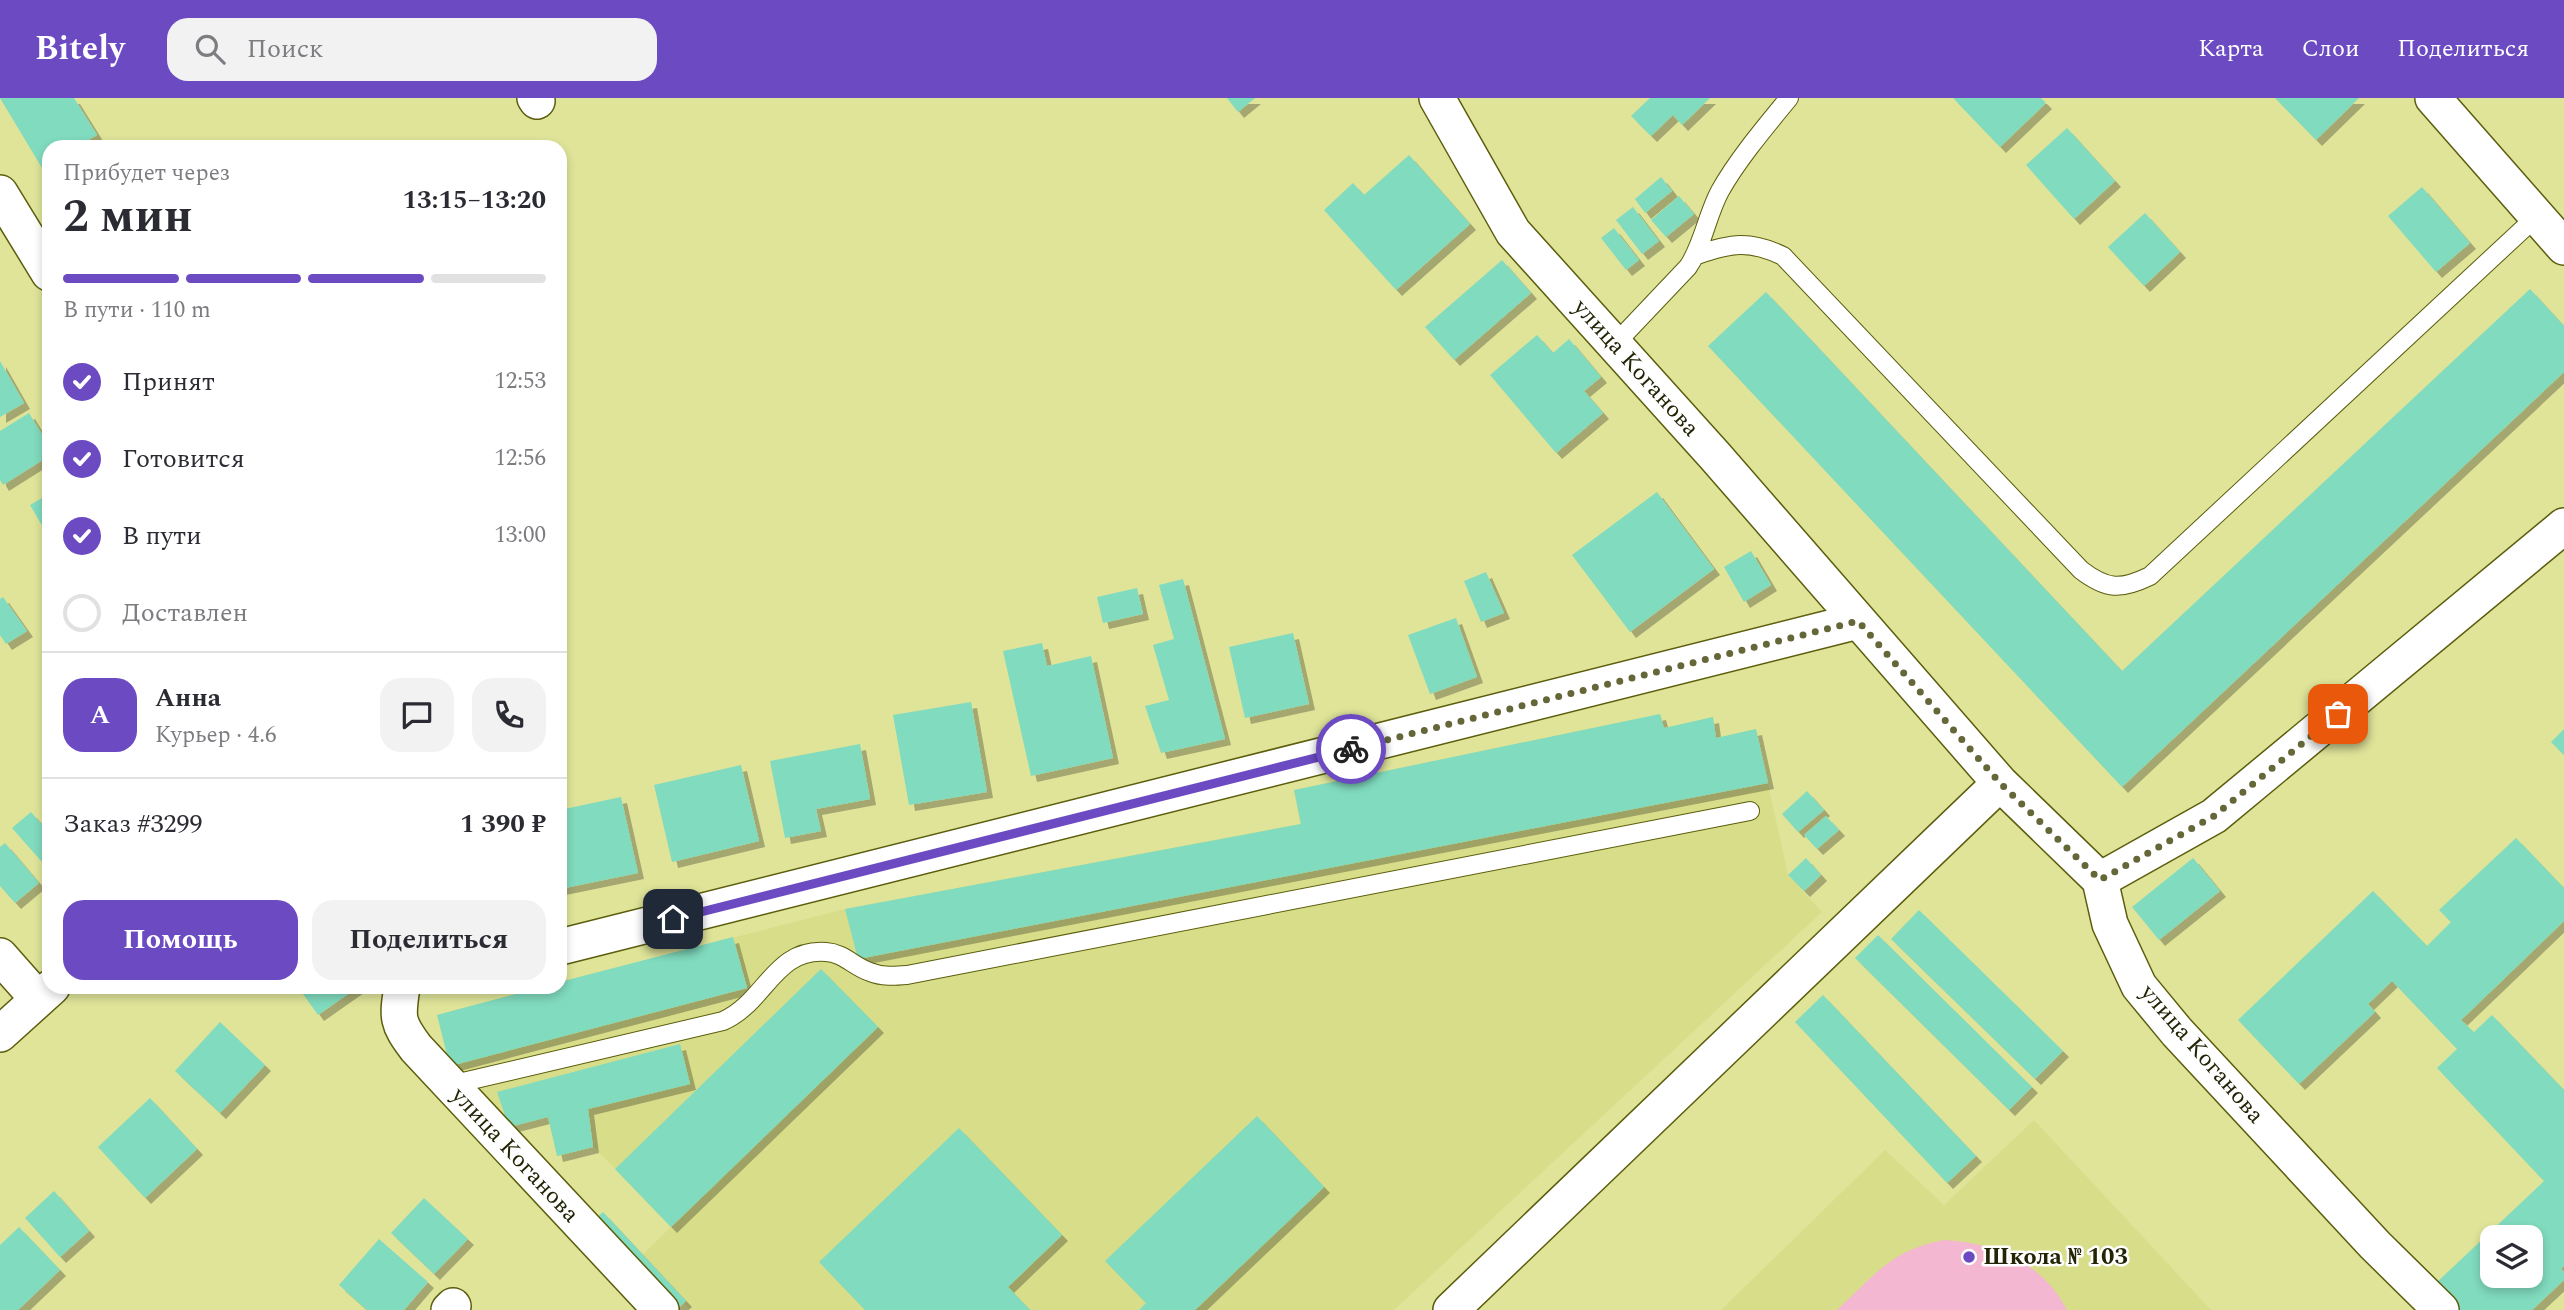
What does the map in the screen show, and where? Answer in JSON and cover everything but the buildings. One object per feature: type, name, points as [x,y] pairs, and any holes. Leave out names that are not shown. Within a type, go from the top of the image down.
[{"type":"street","name":"улица Коганова","points":[[1437,98],[1513,232],[1615,344],[2000,783],[2100,880],[2110,924],[2139,986],[2178,1032],[2375,1245],[2441,1310]]},
{"type":"street","points":[[2433,98],[2564,247]]},
{"type":"street","points":[[0,193],[42,262]]},
{"type":"street","points":[[2100,880],[2214,816],[2564,526]]},
{"type":"street","points":[[567,945],[1858,621]]},
{"type":"street","points":[[1451,1310],[2000,783]]},
{"type":"street","points":[[0,956],[42,991]]},
{"type":"street","points":[[0,1034],[44,994]]},
{"type":"street","name":"улица Коганова","points":[[401,994],[398,1009],[400,1027],[450,1085],[661,1310]]},
{"type":"lane","points":[[1615,344],[1697,255],[1705,224],[1721,190],[1789,98]]},
{"type":"lane","points":[[1697,255],[1721,247],[1750,244],[1783,256],[2081,570],[2094,580],[2110,586],[2129,586],[2150,576],[2537,216]]},
{"type":"lane","points":[[450,1085],[723,1021],[738,1014],[750,1003],[777,970],[793,958],[811,950],[832,952],[851,960],[868,972],[887,976],[907,975],[1750,811]]},
{"type":"shaded area","points":[[1660,714],[1665,728],[1713,717],[1717,738],[1756,729],[1788,875],[1822,912],[1394,1310],[690,1310],[640,1257],[671,1227],[594,1147],[557,1156],[548,1117],[509,1127],[450,1066],[437,1015],[516,994],[567,994],[567,980],[845,909],[1300,824],[1294,790]]},
{"type":"shaded area","name":"Школа № 103","points":[[2034,1120],[2211,1310],[1721,1310],[1885,1150],[1944,1205]]},
{"type":"shaded area","points":[[1944,1240],[1981,1245],[2015,1258],[2044,1279],[2067,1310],[1837,1310],[1897,1257],[1926,1244]]},
{"type":"way so far","points":[[1351,749],[1858,621],[2000,783],[2100,880],[2214,816],[2338,714]]},
{"type":"place","name":"Школа № 103","points":[[1969,1257]]},
{"type":"route","points":[[673,919],[1351,749]]}]
